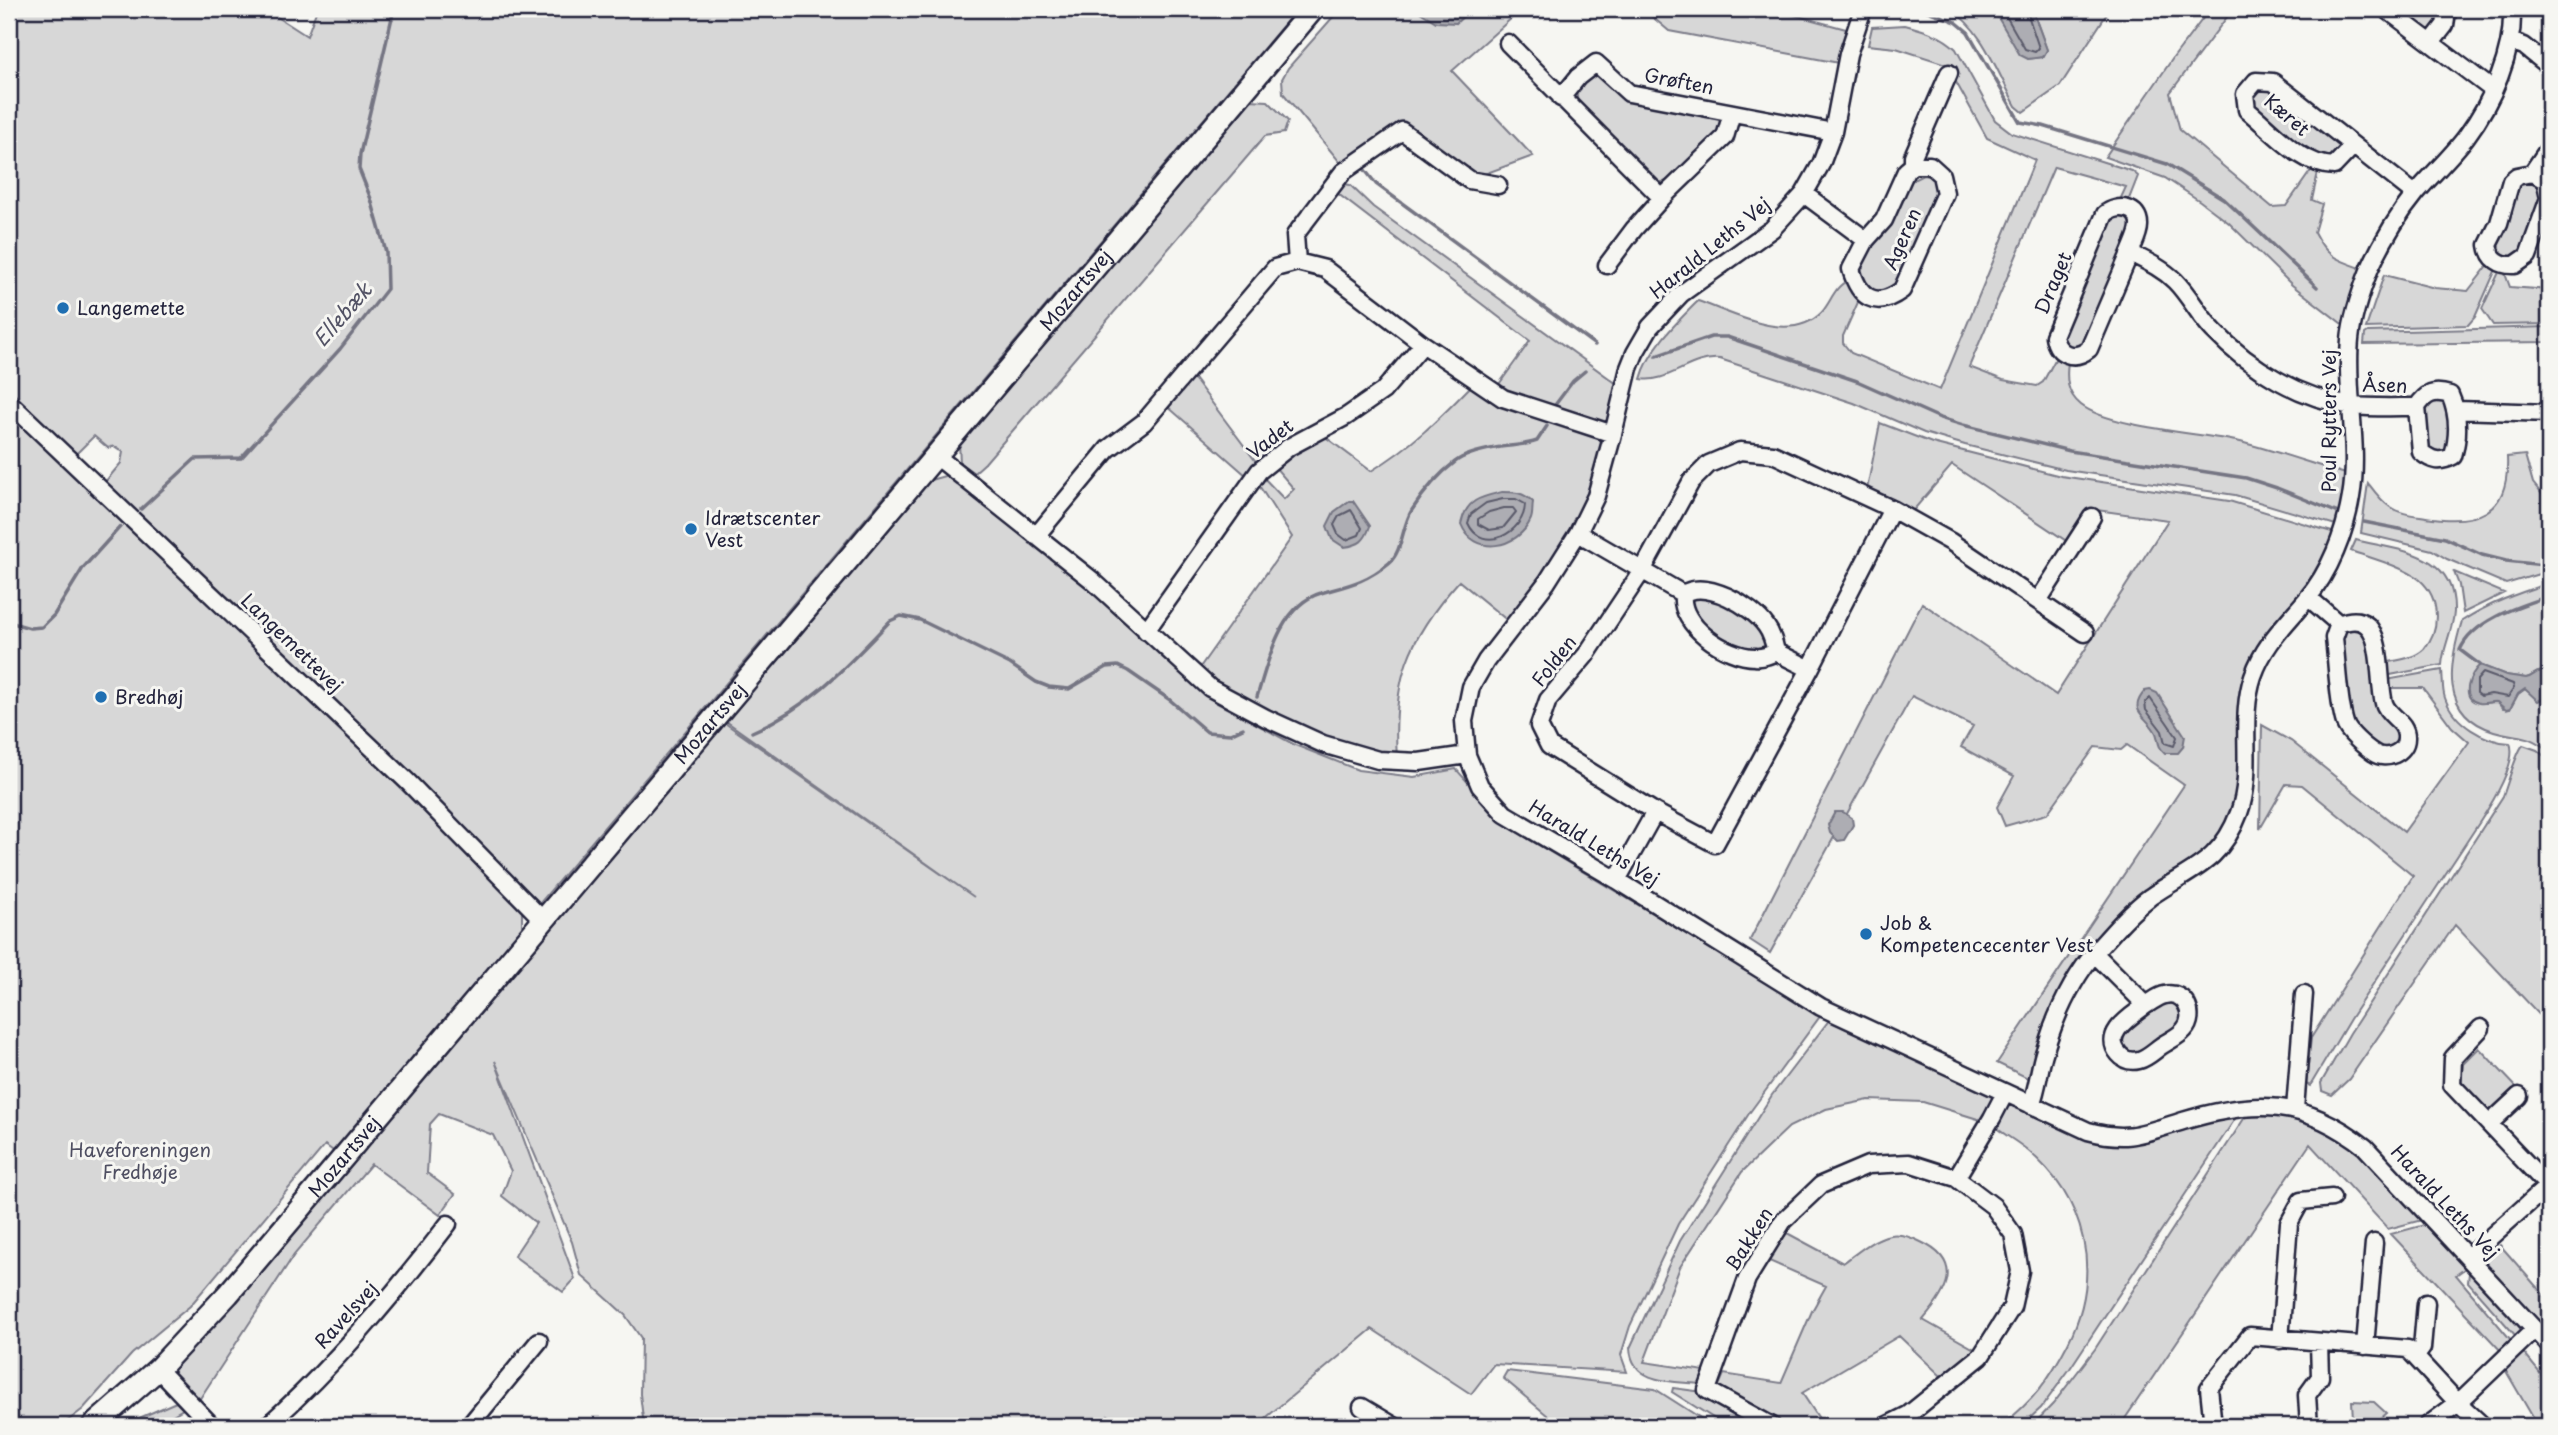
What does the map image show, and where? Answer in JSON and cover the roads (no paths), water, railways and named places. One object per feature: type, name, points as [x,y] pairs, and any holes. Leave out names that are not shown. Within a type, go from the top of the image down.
[{"type":"street","name":"Mozartsvej","points":[[93,1426],[158,1369],[228,1294],[1313,9]]},
{"type":"street","name":"Harald Leths Vej","points":[[1863,9],[1848,54],[1833,132],[1821,164],[1804,194],[1772,229],[1701,279],[1661,314],[1643,339],[1629,368],[1614,434],[1595,496],[1578,533],[1547,582],[1486,661],[1471,687],[1464,721],[1467,755],[1480,786],[1505,814],[1838,1016],[2088,1131],[2108,1137],[2126,1138],[2215,1111],[2270,1105],[2295,1109],[2322,1119],[2346,1132],[2365,1147],[2549,1345]]},
{"type":"street","points":[[2386,9],[2493,90]]},
{"type":"street","points":[[2431,43],[2445,25],[2447,13],[2444,9]]},
{"type":"street","name":"Poul Rytters Vej","points":[[2031,1104],[2056,1018],[2071,987],[2094,953],[2123,921],[2150,898],[2199,868],[2215,853],[2232,829],[2247,784],[2247,708],[2252,680],[2261,655],[2275,634],[2308,598],[2333,555],[2343,532],[2352,495],[2354,458],[2350,340],[2356,308],[2380,247],[2415,194],[2466,136],[2493,90],[2510,41],[2512,9]]},
{"type":"street","points":[[2510,41],[2524,46],[2549,66]]},
{"type":"street","points":[[1508,43],[1662,198]]},
{"type":"street","name":"Grøften","points":[[1561,98],[1578,77],[1596,63],[1629,93],[1833,132]]},
{"type":"street","name":"Ageren","points":[[1913,164],[1930,165],[1941,175],[1945,193],[1902,290],[1891,299],[1872,299],[1857,288],[1851,269],[1866,240],[1884,220],[1906,171],[1913,164],[1913,156],[1949,73]]},
{"type":"street","name":"Kæret","points":[[2353,146],[2334,166],[2322,166],[2309,161],[2247,110],[2245,94],[2256,81],[2273,82],[2415,194]]},
{"type":"street","name":"Grøften","points":[[1607,265],[1662,198],[1725,137],[1732,113]]},
{"type":"street","points":[[1297,262],[1295,235],[1343,172],[1402,131],[1469,180],[1498,185]]},
{"type":"street","points":[[2532,173],[2545,180],[2549,198],[2528,256],[2515,265],[2500,264],[2492,257],[2488,245],[2499,223],[2511,181],[2517,176],[2532,173],[2549,148]]},
{"type":"street","name":"Ageren","points":[[1804,194],[1866,240]]},
{"type":"street","name":"Draget","points":[[2121,207],[2133,212],[2139,222],[2130,253],[2090,349],[2078,356],[2066,354],[2056,345],[2054,336],[2105,214],[2113,208],[2121,207]]},
{"type":"street","points":[[2130,253],[2152,263],[2177,283],[2192,306],[2214,331],[2253,365],[2302,391],[2351,405]]},
{"type":"street","points":[[1036,536],[1108,449],[1144,422],[1275,268],[1297,262],[1325,269],[1423,344],[1503,398],[1614,434]]},
{"type":"street","name":"Vadet","points":[[1146,631],[1259,471],[1289,447],[1347,416],[1383,391],[1423,344]]},
{"type":"street","name":"Åsen","points":[[2438,391],[2451,395],[2457,410],[2457,443],[2453,456],[2443,461],[2430,460],[2421,452],[2417,407],[2424,396],[2438,391]]},
{"type":"street","name":"Langemettevej","points":[[9,401],[408,782],[543,919]]},
{"type":"street","name":"Åsen","points":[[2351,405],[2417,407]]},
{"type":"street","points":[[2457,410],[2549,414]]},
{"type":"street","name":"Folden","points":[[1892,509],[1810,669],[1715,844],[1656,812],[1549,746],[1539,726],[1548,700],[1586,655],[1642,571],[1691,482],[1709,464],[1740,451],[1773,454],[1892,509],[1951,542],[2085,633]]},
{"type":"street","points":[[935,455],[1092,580],[1210,688],[1266,719],[1323,744],[1378,760],[1419,762],[1467,755]]},
{"type":"street","points":[[2038,601],[2092,517]]},
{"type":"street","points":[[1578,533],[1683,594]]},
{"type":"street","points":[[1683,594],[1694,589],[1735,600],[1767,627],[1774,639],[1776,652]]},
{"type":"street","points":[[1683,594],[1685,614],[1699,631],[1715,644],[1756,658],[1776,652],[1810,669]]},
{"type":"street","points":[[2308,598],[2339,624]]},
{"type":"street","points":[[2350,620],[2365,623],[2375,634],[2384,706],[2404,726],[2407,739],[2400,752],[2388,757],[2375,754],[2345,726],[2334,638],[2339,624],[2350,620]]},
{"type":"street","points":[[1617,880],[1656,812]]},
{"type":"street","points":[[2094,953],[2146,1005]]},
{"type":"street","points":[[2295,1109],[2304,993]]},
{"type":"street","points":[[2163,995],[2174,995],[2184,1000],[2189,1009],[2190,1020],[2184,1030],[2143,1060],[2131,1061],[2121,1057],[2114,1047],[2114,1036],[2119,1026],[2146,1005],[2163,995]]},
{"type":"street","points":[[2468,1257],[2549,1185],[2452,1085],[2453,1058],[2481,1028]]},
{"type":"street","points":[[1956,1178],[2005,1093]]},
{"type":"street","points":[[2489,1124],[2519,1096]]},
{"type":"street","name":"Bakken","points":[[1772,1426],[1707,1390],[1747,1279],[1783,1221],[1821,1185],[1868,1165],[1909,1163],[1956,1178],[1993,1206],[2012,1234],[2020,1271],[2012,1307],[1981,1356],[1908,1415],[1886,1426]]},
{"type":"street","points":[[2280,1340],[2289,1223],[2301,1201],[2332,1198]]},
{"type":"street","name":"Ravelsvej","points":[[267,1426],[349,1345],[400,1286],[448,1224]]},
{"type":"street","points":[[2365,1346],[2374,1243]]},
{"type":"street","points":[[2416,1356],[2422,1348],[2426,1303]]},
{"type":"street","points":[[2427,1426],[2458,1403],[2535,1329]]},
{"type":"street","points":[[2213,1426],[2208,1388],[2249,1336],[2408,1349],[2483,1426]]},
{"type":"street","points":[[469,1426],[539,1341]]},
{"type":"street","points":[[2309,1426],[2306,1395],[2320,1377],[2319,1343]]},
{"type":"street","points":[[158,1369],[212,1426]]},
{"type":"street","points":[[1362,1408],[1394,1426]]},
{"type":"water","points":[[1420,9],[1471,9],[1456,23],[1436,22],[1420,12]]},
{"type":"water","points":[[1993,9],[2032,9],[2047,50],[2043,57],[2028,59],[2020,55]]},
{"type":"water","points":[[1502,492],[1519,493],[1533,502],[1531,519],[1516,537],[1496,545],[1485,545],[1467,534],[1461,524],[1463,516],[1475,501]]},
{"type":"water","points":[[1353,501],[1370,526],[1361,541],[1344,547],[1332,539],[1327,526],[1334,512]]},
{"type":"water","points":[[2480,665],[2506,675],[2526,678],[2538,672],[2549,675],[2549,696],[2538,701],[2525,689],[2518,694],[2510,709],[2506,710],[2497,702],[2473,701],[2469,696],[2468,686]]},
{"type":"water","points":[[2145,691],[2157,693],[2185,736],[2183,747],[2178,753],[2165,753],[2162,750],[2156,733],[2140,714],[2140,698]]},
{"type":"water","points":[[1835,812],[1843,812],[1852,818],[1853,825],[1844,840],[1838,841],[1830,833],[1828,825]]},
{"type":"waterway","name":"Ellebæk","points":[[141,509],[195,459],[241,458],[340,349],[387,289],[386,252],[371,199],[359,169],[360,154],[394,9]]},
{"type":"waterway","points":[[1923,9],[1956,22],[1968,32],[2020,122],[2043,126],[2167,164],[2224,199],[2317,287]]},
{"type":"waterway","points":[[1365,170],[1376,184],[1595,345]]},
{"type":"waterway","points":[[1656,356],[1711,337],[1727,337],[1857,381],[1940,418],[1963,425],[2070,451],[2246,478],[2336,512]]},
{"type":"waterway","points":[[1555,405],[1573,381],[1585,371]]},
{"type":"waterway","points":[[1257,697],[1271,651],[1295,609],[1307,599],[1365,579],[1389,563],[1397,552],[1412,510],[1432,484],[1455,462],[1485,450],[1537,441],[1547,426]]},
{"type":"waterway","points":[[2364,522],[2445,538],[2482,555],[2506,561],[2544,565]]},
{"type":"waterway","name":"Ellebæk","points":[[9,622],[30,628],[42,627],[54,615],[83,568],[120,527]]},
{"type":"waterway","points":[[2480,665],[2460,650],[2466,639],[2498,615],[2549,596]]},
{"type":"waterway","points":[[752,732],[792,710],[827,684],[890,621],[901,616],[920,620],[1010,664],[1036,682],[1049,687],[1069,689],[1107,667],[1118,666],[1170,700],[1207,732],[1230,734],[1243,728]]},
{"type":"place","name":"Langemette","points":[[63,308]]},
{"type":"place","name":"Idrætscenter Vest","points":[[691,529]]},
{"type":"place","name":"Bredhøj","points":[[101,697]]},
{"type":"place","name":"Job & Kompetencecenter Vest","points":[[1866,934]]},
{"type":"park label","name":"Haveforeningen Fredhøje","points":[[140,1161]]}]
